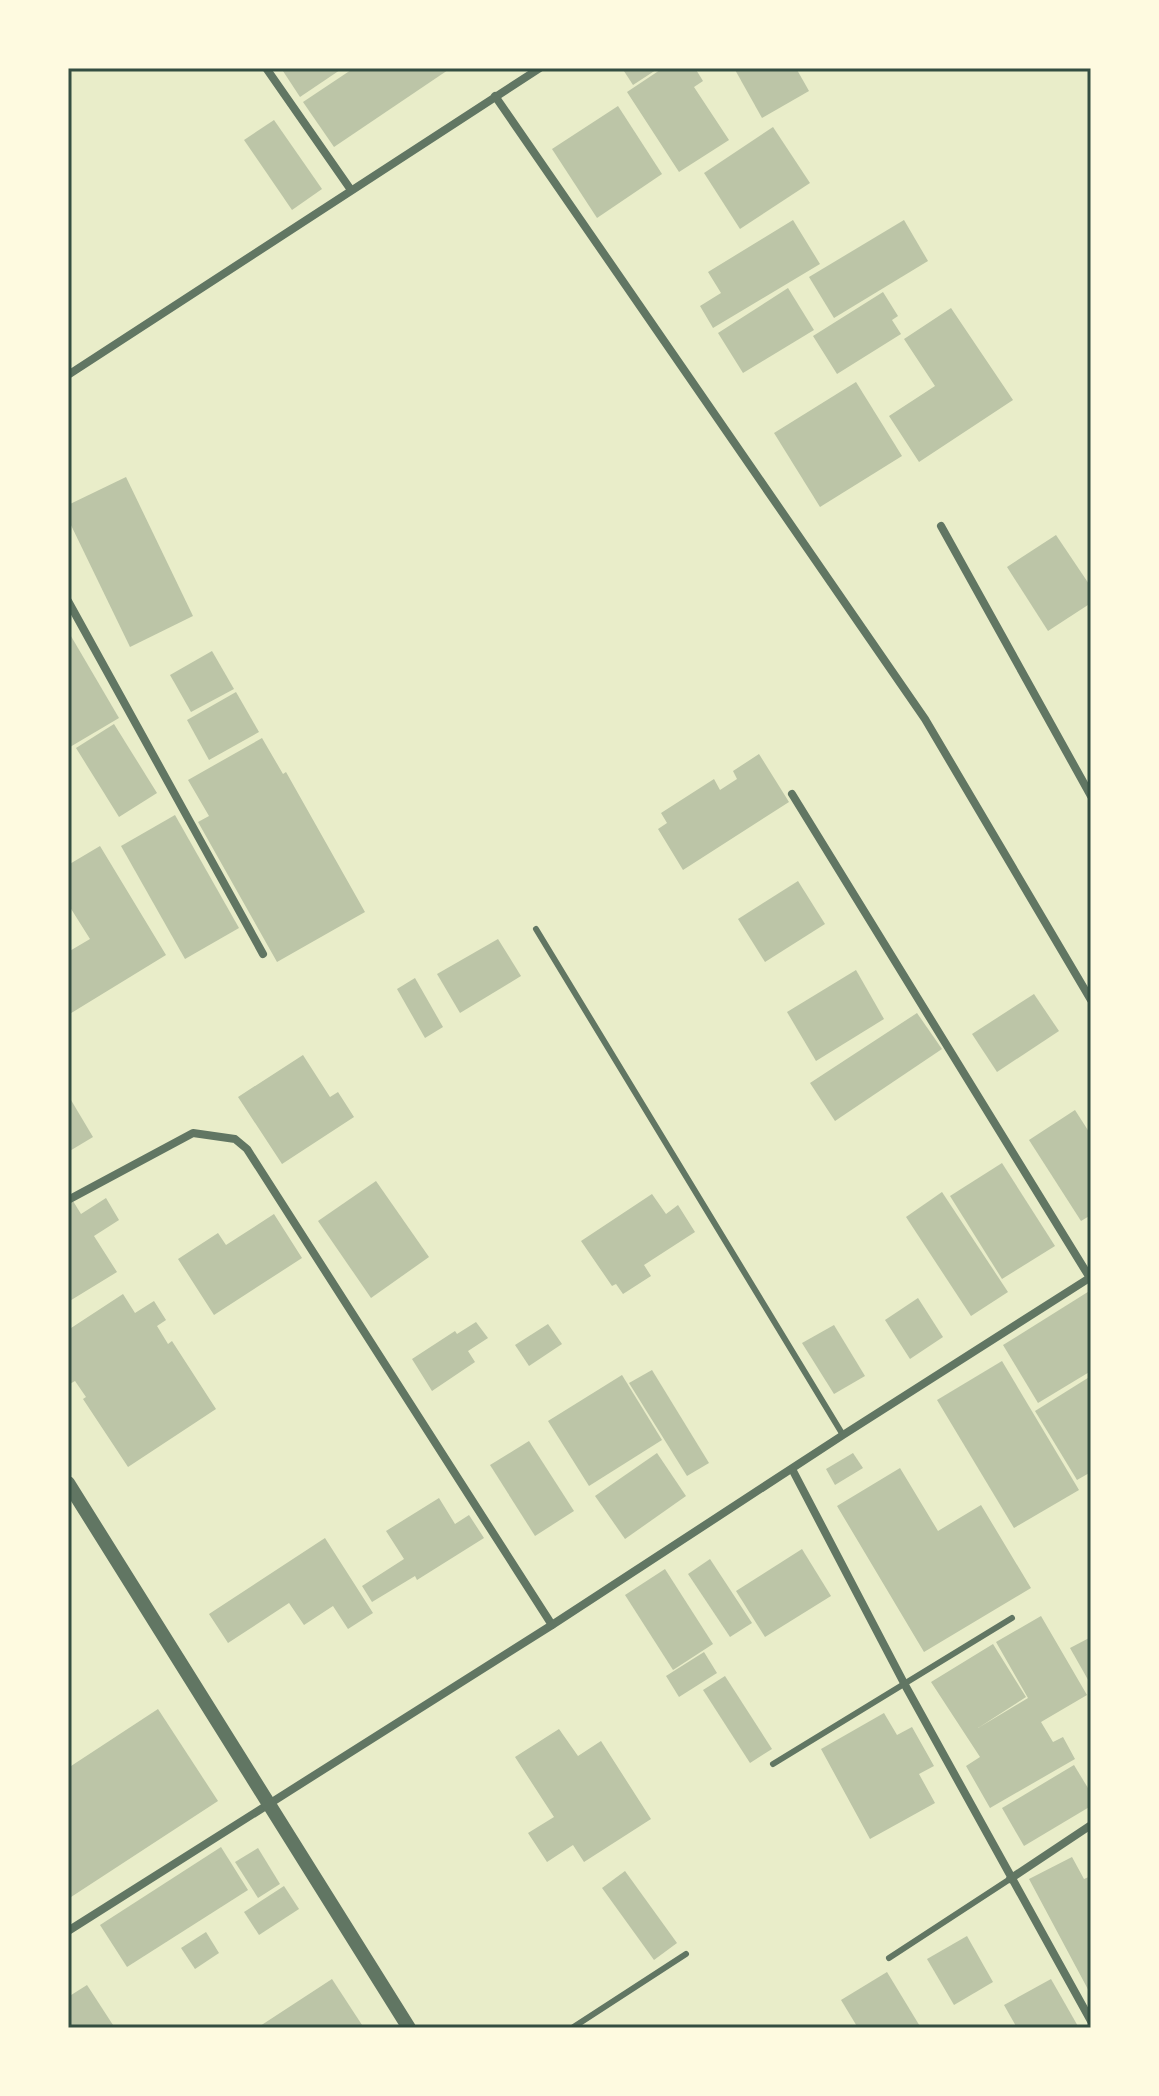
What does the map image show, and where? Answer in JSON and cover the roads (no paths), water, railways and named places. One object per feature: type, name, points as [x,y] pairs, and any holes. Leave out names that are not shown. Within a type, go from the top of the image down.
[{"type":"street","points":[[266,68],[351,190]]},
{"type":"street","points":[[68,375],[540,68]]},
{"type":"street","points":[[495,96],[925,719],[1091,1000]]},
{"type":"street","points":[[941,526],[1091,796]]},
{"type":"street","points":[[68,601],[263,954]]},
{"type":"street","points":[[68,1931],[552,1625],[1090,1277],[792,794]]},
{"type":"street","points":[[68,1200],[193,1133],[235,1139],[247,1149],[552,1625]]},
{"type":"street","points":[[792,1469],[1010,1879],[1091,2021]]},
{"type":"street","points":[[68,1483],[409,2028]]},
{"type":"street","points":[[1010,1879],[1091,1825]]},
{"type":"lane","points":[[536,929],[843,1435]]},
{"type":"lane","points":[[773,1764],[1012,1618]]},
{"type":"lane","points":[[889,1958],[1010,1879]]},
{"type":"lane","points":[[572,2028],[686,1954]]}]
